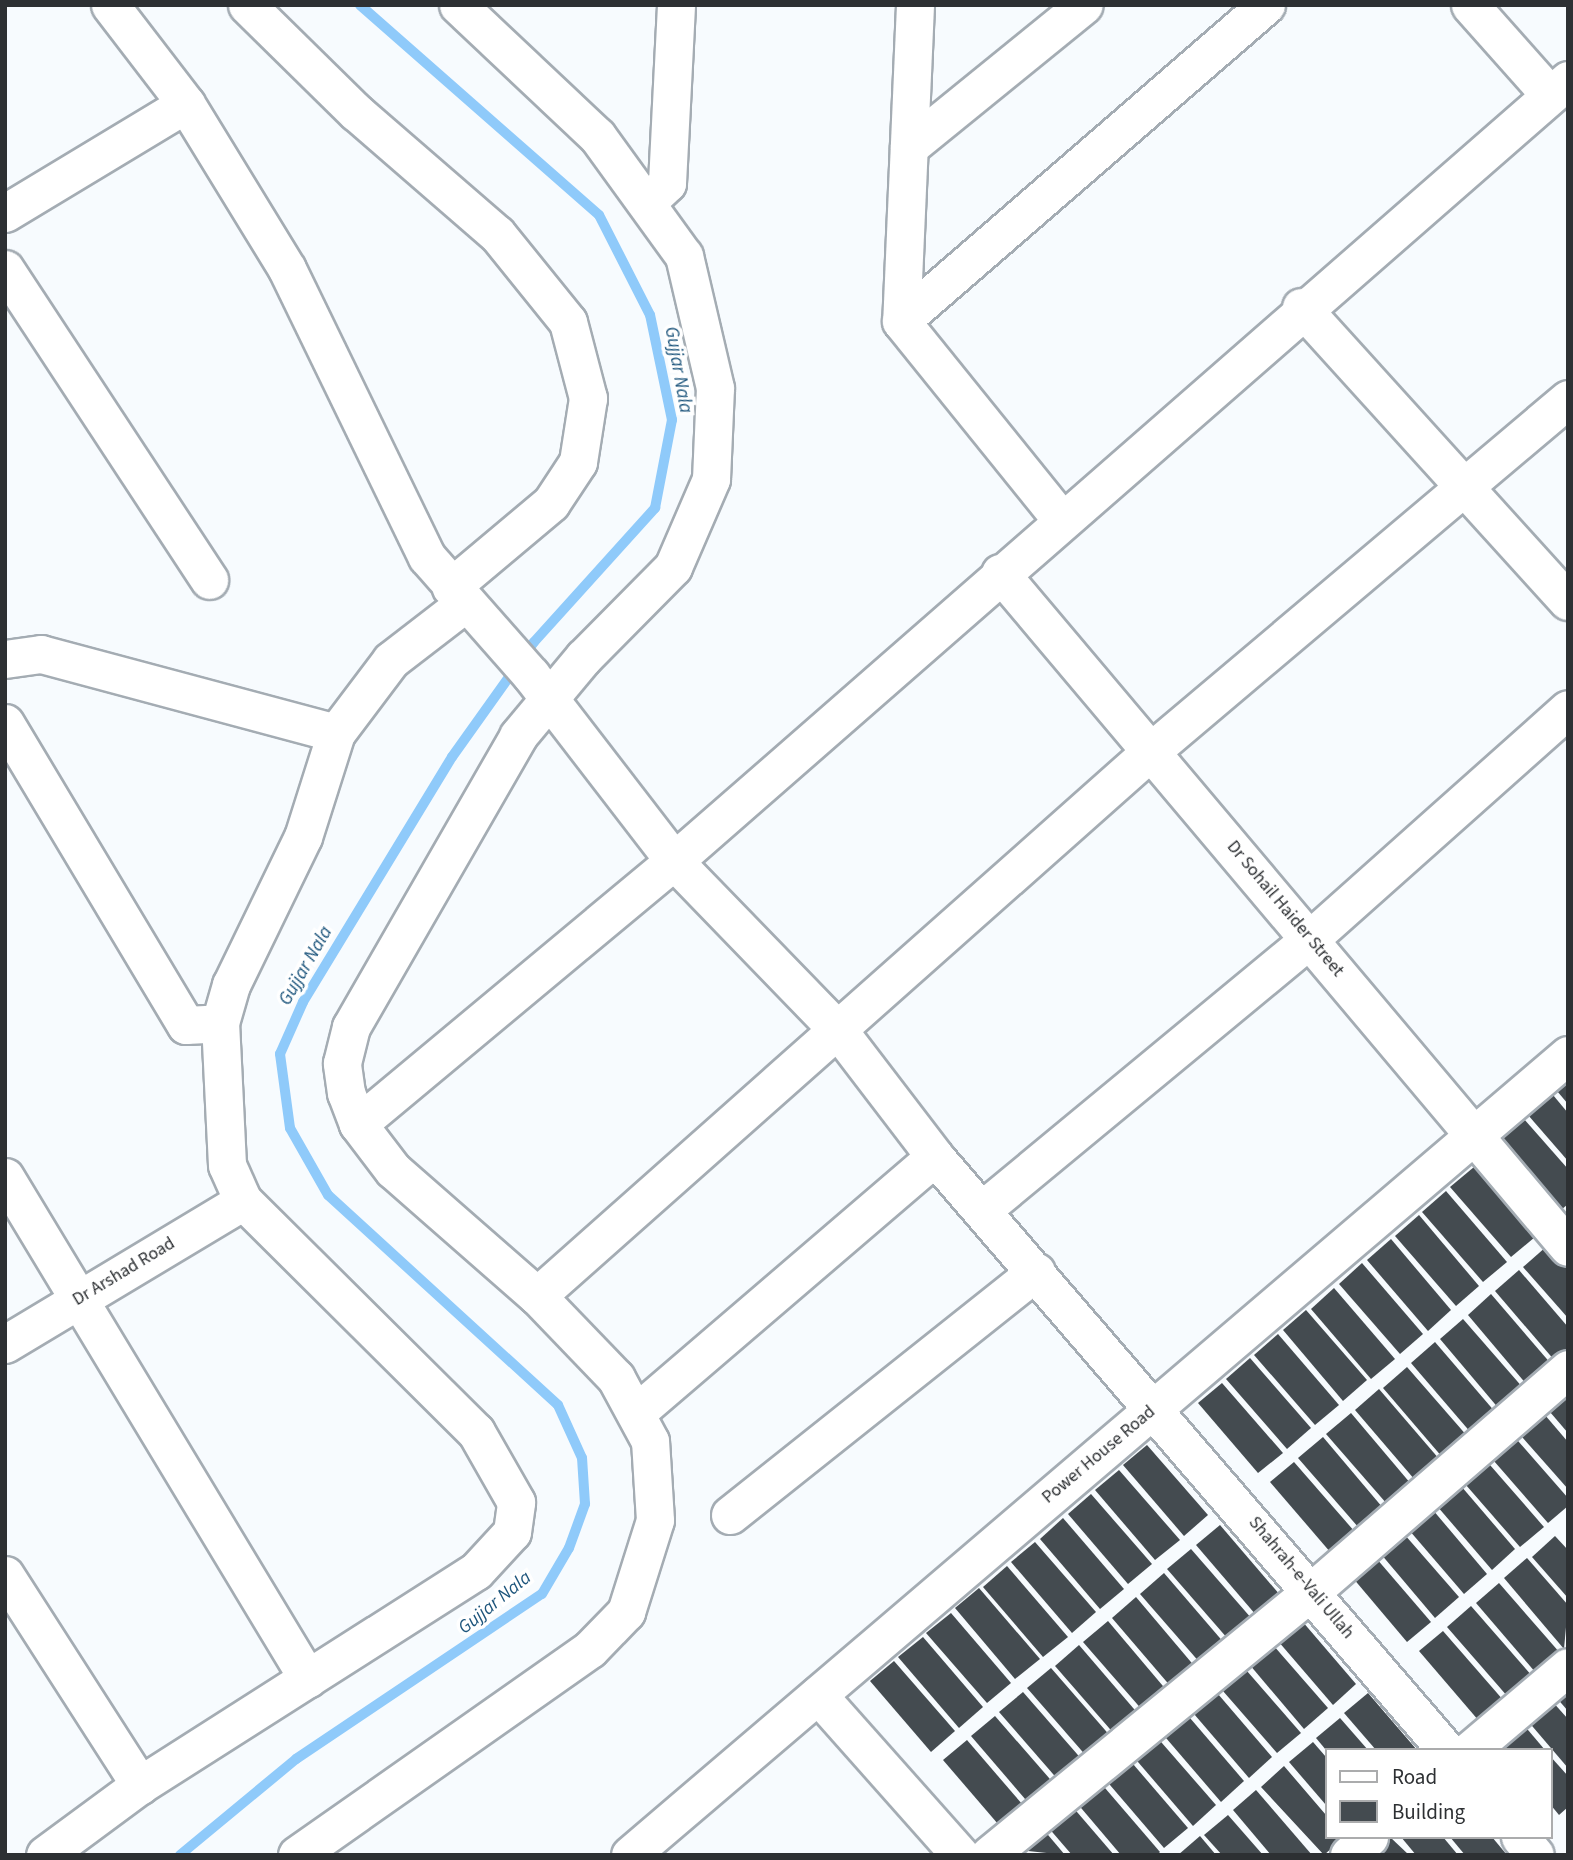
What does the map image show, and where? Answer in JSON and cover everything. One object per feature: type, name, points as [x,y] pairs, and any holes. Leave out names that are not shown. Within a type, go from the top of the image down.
[{"type":"street","name":"Shahrah-e-Vali Ullah","points":[[110,5],[186,104],[287,269],[427,557],[539,687],[674,860],[838,1030],[935,1157],[1156,1407],[1444,1748]]},
{"type":"street","points":[[45,1855],[140,1785],[476,1571],[512,1532],[516,1502],[476,1432],[243,1201],[227,1165],[221,1118],[220,1023],[230,985],[303,837],[336,733],[391,660],[465,603],[551,503],[578,463],[588,398],[568,322],[497,234],[356,112],[247,5]]},
{"type":"street","points":[[648,201],[667,183],[676,5]]},
{"type":"street","points":[[915,5],[901,321],[1061,519]]},
{"type":"street","points":[[1038,42],[1040,5]]},
{"type":"street","points":[[909,147],[1084,5]]},
{"type":"street","points":[[901,321],[1266,5]]},
{"type":"street","points":[[358,1124],[674,860],[1301,307],[1559,88],[1470,5]]},
{"type":"street","points":[[297,1855],[590,1649],[626,1612],[644,1569],[656,1507],[650,1441],[617,1378],[537,1296],[393,1170],[358,1124],[342,1063],[351,1027],[518,736],[539,687],[673,567],[711,478],[715,388],[684,256],[648,201],[597,136],[461,6]]},
{"type":"street","points":[[5,213],[186,104]]},
{"type":"street","points":[[5,269],[209,580]]},
{"type":"street","points":[[1301,307],[1568,601]]},
{"type":"street","points":[[537,1296],[1150,752],[1568,399]]},
{"type":"street","name":"Dr Sohail Haider Street","points":[[1000,573],[1311,938],[1472,1137],[1568,1247]]},
{"type":"street","points":[[5,659],[41,654],[336,733]]},
{"type":"street","points":[[982,1210],[1311,938],[1568,709]]},
{"type":"street","points":[[5,723],[186,1025],[220,1023]]},
{"type":"street","name":"Power House Road","points":[[630,1855],[1568,1055]]},
{"type":"street","points":[[637,1412],[935,1157]]},
{"type":"street","points":[[5,1177],[308,1679]]},
{"type":"street","name":"Dr Arshad Road","points":[[5,1344],[243,1201]]},
{"type":"street","points":[[730,1515],[1036,1272]]},
{"type":"street","points":[[989,1855],[1312,1591],[1568,1369]]},
{"type":"street","points":[[5,1575],[140,1785]]},
{"type":"street","points":[[1472,1748],[1568,1667]]},
{"type":"street","points":[[818,1695],[960,1855]]},
{"type":"street","points":[[1349,1855],[1367,1839]]},
{"type":"street","points":[[1522,1839],[1535,1855]]},
{"type":"building","points":[[1568,1082],[1568,1104],[1557,1091]]},
{"type":"building","points":[[1553,1095],[1568,1113],[1568,1161],[1528,1115]]},
{"type":"building","points":[[1524,1119],[1568,1169],[1568,1204],[1561,1210],[1500,1139]]},
{"type":"building","points":[[1474,1167],[1535,1237],[1511,1257],[1450,1187]]},
{"type":"building","points":[[1446,1191],[1507,1262],[1483,1282],[1422,1212]]},
{"type":"building","points":[[1419,1215],[1479,1286],[1456,1306],[1395,1236]]},
{"type":"building","points":[[1391,1239],[1451,1310],[1428,1331],[1367,1260]]},
{"type":"building","points":[[1547,1246],[1568,1270],[1568,1318],[1523,1267]]},
{"type":"building","points":[[1362,1263],[1423,1334],[1400,1354],[1339,1284]]},
{"type":"building","points":[[1519,1270],[1568,1327],[1568,1351],[1555,1361],[1495,1291]]},
{"type":"building","points":[[1334,1288],[1395,1359],[1371,1379],[1311,1309]]},
{"type":"building","points":[[1491,1294],[1552,1365],[1528,1386],[1468,1315]]},
{"type":"building","points":[[1306,1310],[1367,1380],[1343,1401],[1283,1330]]},
{"type":"building","points":[[1463,1319],[1524,1389],[1500,1410],[1440,1339]]},
{"type":"building","points":[[1278,1334],[1339,1405],[1315,1425],[1254,1355]]},
{"type":"building","points":[[1435,1342],[1496,1413],[1472,1434],[1411,1363]]},
{"type":"building","points":[[1250,1358],[1311,1428],[1287,1449],[1226,1379]]},
{"type":"building","points":[[1407,1367],[1468,1437],[1443,1458],[1383,1388]]},
{"type":"building","points":[[1222,1383],[1283,1453],[1258,1473],[1198,1403]]},
{"type":"building","points":[[1568,1384],[1568,1433],[1544,1405]]},
{"type":"building","points":[[1379,1389],[1440,1460],[1415,1480],[1355,1410]]},
{"type":"building","points":[[1539,1408],[1568,1442],[1568,1489],[1515,1429]]},
{"type":"building","points":[[1351,1413],[1411,1484],[1387,1504],[1326,1434]]},
{"type":"building","points":[[1511,1433],[1568,1498],[1568,1506],[1548,1523],[1487,1453]]},
{"type":"building","points":[[1323,1437],[1383,1508],[1359,1528],[1298,1458]]},
{"type":"building","points":[[1147,1445],[1208,1515],[1184,1536],[1123,1465]]},
{"type":"building","points":[[1483,1457],[1544,1527],[1520,1547],[1459,1477]]},
{"type":"building","points":[[1294,1462],[1355,1532],[1331,1553],[1270,1482]]},
{"type":"building","points":[[1119,1470],[1180,1540],[1155,1560],[1095,1490]]},
{"type":"building","points":[[1455,1479],[1515,1549],[1492,1570],[1431,1499]]},
{"type":"building","points":[[1091,1494],[1152,1564],[1128,1584],[1068,1514]]},
{"type":"building","points":[[1427,1503],[1487,1574],[1464,1594],[1403,1523]]},
{"type":"building","points":[[1063,1518],[1124,1589],[1100,1609],[1040,1539]]},
{"type":"building","points":[[1220,1525],[1280,1595],[1256,1615],[1196,1545]]},
{"type":"building","points":[[1398,1527],[1459,1597],[1435,1618],[1375,1547]]},
{"type":"building","points":[[1555,1536],[1568,1550],[1568,1598],[1532,1557]]},
{"type":"building","points":[[1035,1542],[1096,1612],[1072,1633],[1011,1562]]},
{"type":"building","points":[[1191,1549],[1252,1619],[1228,1639],[1167,1569]]},
{"type":"building","points":[[1370,1551],[1431,1622],[1407,1642],[1347,1571]]},
{"type":"building","points":[[1527,1558],[1568,1605],[1564,1649],[1504,1578]]},
{"type":"building","points":[[1007,1566],[1068,1637],[1043,1657],[983,1587]]},
{"type":"building","points":[[1164,1573],[1225,1644],[1201,1664],[1140,1594]]},
{"type":"building","points":[[1499,1583],[1560,1653],[1536,1673],[1476,1603]]},
{"type":"building","points":[[979,1588],[1040,1659],[1015,1679],[955,1608]]},
{"type":"building","points":[[1136,1597],[1196,1668],[1172,1688],[1112,1618]]},
{"type":"building","points":[[1471,1606],[1532,1676],[1508,1697],[1447,1627]]},
{"type":"building","points":[[951,1613],[1011,1683],[987,1703],[926,1633]]},
{"type":"building","points":[[1296,1614],[1356,1684],[1333,1705],[1272,1634]]},
{"type":"building","points":[[1108,1621],[1168,1692],[1144,1712],[1083,1642]]},
{"type":"building","points":[[1443,1631],[1504,1701],[1479,1721],[1419,1651]]},
{"type":"building","points":[[923,1637],[983,1707],[959,1728],[898,1657]]},
{"type":"building","points":[[1267,1638],[1328,1708],[1304,1729],[1244,1658]]},
{"type":"building","points":[[1079,1645],[1140,1716],[1116,1736],[1055,1666]]},
{"type":"building","points":[[894,1661],[955,1731],[931,1752],[870,1681]]},
{"type":"building","points":[[1240,1663],[1301,1733],[1277,1753],[1216,1683]]},
{"type":"building","points":[[1051,1668],[1112,1738],[1088,1758],[1027,1688]]},
{"type":"building","points":[[1568,1685],[1568,1711],[1555,1696]]},
{"type":"building","points":[[1212,1687],[1272,1757],[1249,1778],[1188,1707]]},
{"type":"building","points":[[1023,1692],[1084,1762],[1060,1782],[999,1712]]},
{"type":"building","points":[[1368,1693],[1415,1748],[1374,1748],[1344,1713]]},
{"type":"building","points":[[1551,1700],[1568,1719],[1568,1768],[1552,1748],[1527,1720]]},
{"type":"building","points":[[1184,1711],[1244,1781],[1221,1802],[1160,1731]]},
{"type":"building","points":[[995,1716],[1056,1786],[1032,1807],[971,1736]]},
{"type":"building","points":[[1340,1718],[1366,1748],[1324,1748],[1316,1738]]},
{"type":"building","points":[[1523,1724],[1543,1748],[1502,1748],[1499,1744]]},
{"type":"building","points":[[1155,1735],[1216,1805],[1193,1826],[1132,1755]]},
{"type":"building","points":[[967,1740],[1028,1811],[1004,1831],[943,1760]]},
{"type":"building","points":[[1313,1742],[1324,1755],[1324,1803],[1289,1762]]},
{"type":"building","points":[[1127,1757],[1188,1828],[1164,1848],[1104,1778]]},
{"type":"building","points":[[1552,1758],[1568,1776],[1568,1807],[1559,1815],[1552,1806]]},
{"type":"building","points":[[1284,1766],[1324,1813],[1324,1839],[1342,1839],[1324,1855],[1261,1787]]},
{"type":"building","points":[[1099,1781],[1160,1852],[1157,1855],[1121,1855],[1076,1802]]},
{"type":"building","points":[[1256,1790],[1312,1855],[1271,1855],[1233,1810]]},
{"type":"building","points":[[1071,1805],[1114,1855],[1072,1855],[1047,1826]]},
{"type":"building","points":[[1228,1815],[1263,1855],[1222,1855],[1204,1835]]},
{"type":"building","points":[[1043,1829],[1065,1855],[1019,1850]]},
{"type":"building","points":[[1200,1836],[1216,1855],[1178,1855]]},
{"type":"building","points":[[1388,1839],[1392,1839],[1409,1855],[1369,1855]]},
{"type":"building","points":[[1403,1839],[1445,1839],[1458,1855],[1416,1855]]},
{"type":"building","points":[[1452,1839],[1494,1839],[1507,1855],[1465,1855]]},
{"type":"waterway","name":"Gujjar Nala","points":[[180,1855],[296,1759],[542,1594],[569,1548],[585,1504],[582,1458],[558,1405],[328,1195],[290,1128],[280,1054],[303,1002],[452,757],[534,642],[655,508],[672,420],[650,315],[599,215],[360,5]]}]
